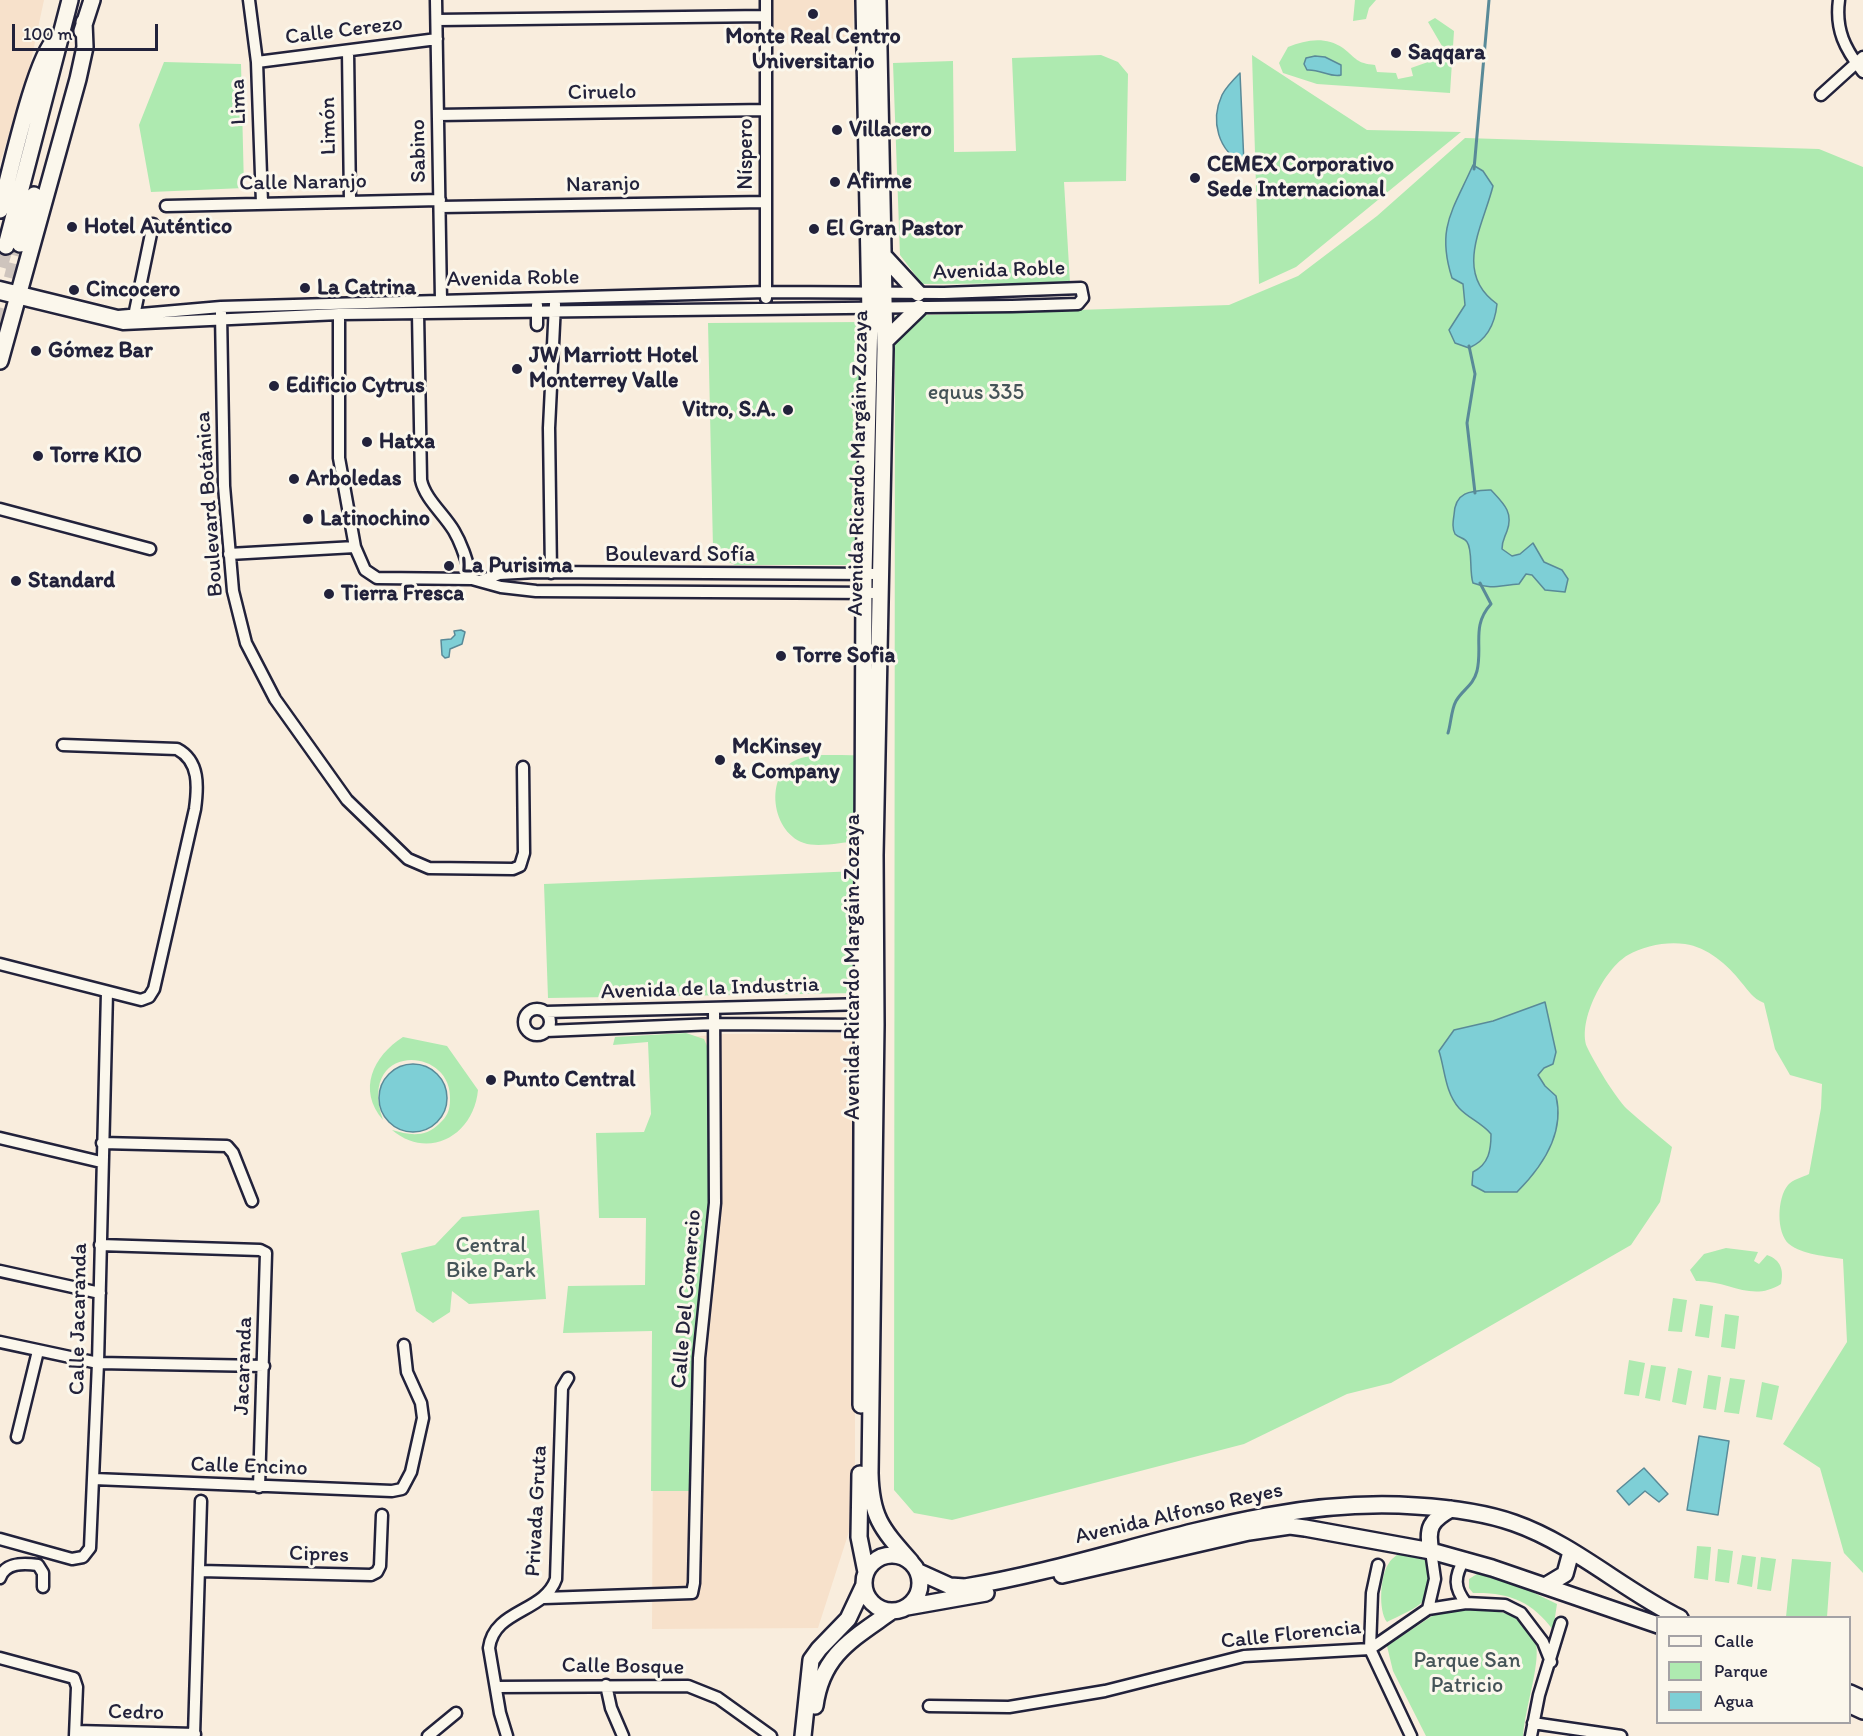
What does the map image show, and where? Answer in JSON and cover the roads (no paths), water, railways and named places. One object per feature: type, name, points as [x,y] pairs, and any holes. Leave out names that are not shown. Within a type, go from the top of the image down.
[{"type":"street","points":[[0,361],[18,294],[14,245],[70,0]]},
{"type":"street","points":[[14,245],[83,57],[84,22],[92,0]]},
{"type":"street","name":"Lima","points":[[249,0],[257,62],[262,203]]},
{"type":"street","name":"Sabino","points":[[436,0],[441,300]]},
{"type":"street","name":"Níspero","points":[[766,0],[766,308]]},
{"type":"street","name":"Avenida Ricardo Margáin Zozaya","points":[[864,0],[877,300],[885,341],[880,574],[872,592],[869,1004],[870,1492],[878,1520],[915,1567]]},
{"type":"street","name":"Avenida Ricardo Margáin Zozaya","points":[[872,592],[864,574],[877,300],[882,254],[878,0]]},
{"type":"street","points":[[1821,95],[1861,64],[1843,46],[1837,19],[1839,0]]},
{"type":"street","points":[[437,20],[766,16]]},
{"type":"street","points":[[0,210],[41,65],[50,45],[60,38]]},
{"type":"street","name":"Calle Cerezo","points":[[257,62],[437,39]]},
{"type":"street","name":"Limón","points":[[348,51],[350,201]]},
{"type":"street","name":"Ciruelo","points":[[438,115],[766,110]]},
{"type":"street","name":"Calle Naranjo","points":[[166,206],[350,201],[440,204]]},
{"type":"street","name":"Naranjo","points":[[440,204],[766,202]]},
{"type":"street","points":[[134,316],[153,224]]},
{"type":"street","points":[[882,254],[918,300],[885,341]]},
{"type":"street","name":"Avenida Roble","points":[[0,287],[116,324],[221,312],[339,314],[766,308],[877,300]]},
{"type":"street","name":"Avenida Roble","points":[[0,294],[18,294],[134,316],[441,300],[766,292],[1012,306],[1078,304],[1084,293],[1081,288],[1011,291],[918,300]]},
{"type":"street","points":[[1011,291],[1012,306]]},
{"type":"street","points":[[537,298],[537,325]]},
{"type":"street","points":[[551,573],[549,428],[555,298]]},
{"type":"street","name":"Boulevard Botánica","points":[[221,312],[223,457],[233,591],[246,643],[275,699],[346,800],[408,859],[429,868],[513,869],[524,861],[524,767]]},
{"type":"street","points":[[418,313],[421,480],[424,492],[454,532],[476,580]]},
{"type":"street","points":[[229,554],[355,547],[339,458],[339,314]]},
{"type":"street","points":[[0,322],[7,338]]},
{"type":"street","points":[[0,509],[150,549]]},
{"type":"street","name":"Boulevard Sofía","points":[[355,547],[365,570],[377,578],[476,580],[501,587],[536,591],[872,592]]},
{"type":"street","name":"Boulevard Sofía","points":[[476,580],[499,574],[551,573],[880,574]]},
{"type":"street","points":[[0,964],[141,1000],[149,997],[154,989],[195,809],[196,776],[188,758],[177,749],[63,746]]},
{"type":"street","name":"Calle Jacaranda","points":[[0,1539],[72,1559],[83,1557],[90,1548],[98,1363],[101,1162],[107,992]]},
{"type":"street","name":"Avenida de la Industria","points":[[546,1012],[869,1004]]},
{"type":"street","name":"Calle Del Comercio","points":[[544,1598],[692,1593],[699,1358],[715,1219],[714,1008]]},
{"type":"street","points":[[531,1010],[546,1012],[550,1021],[546,1031],[532,1034],[524,1022],[531,1010]]},
{"type":"street","name":"Avenida de la Industria","points":[[546,1031],[715,1024],[869,1025]]},
{"type":"street","name":"Avenida Ricardo Margáin Zozaya","points":[[865,1578],[860,1547],[869,1025]]},
{"type":"street","points":[[0,1138],[101,1162]]},
{"type":"street","points":[[102,1143],[227,1146],[233,1153],[252,1201]]},
{"type":"street","name":"Jacaranda","points":[[100,1245],[260,1250],[266,1253],[268,1259],[259,1487]]},
{"type":"street","points":[[0,1271],[100,1293]]},
{"type":"street","points":[[0,1342],[98,1363],[264,1366]]},
{"type":"street","name":"Calle Encino","points":[[94,1479],[259,1487],[392,1491],[402,1489],[411,1472],[423,1418],[421,1403],[407,1372],[404,1346]]},
{"type":"street","points":[[17,1437],[38,1351]]},
{"type":"street","name":"Privada Gruta","points":[[507,1736],[489,1648],[494,1629],[544,1598],[552,1590],[556,1579],[562,1388],[567,1378]]},
{"type":"street","points":[[195,1735],[201,1501]]},
{"type":"street","name":"Avenida Alfonso Reyes","points":[[915,1567],[942,1583],[965,1587],[1246,1518],[1328,1505],[1372,1503],[1451,1509],[1513,1523],[1549,1538],[1678,1616]]},
{"type":"street","points":[[1428,1609],[1435,1579],[1428,1538],[1431,1524],[1435,1518],[1451,1509]]},
{"type":"street","name":"Cipres","points":[[200,1571],[371,1575],[377,1572],[380,1566],[382,1515]]},
{"type":"street","name":"Avenida Alfonso Reyes","points":[[814,1736],[817,1689],[825,1668],[848,1642],[900,1609],[973,1596],[1270,1528],[1305,1528],[1431,1551],[1545,1586],[1656,1624]]},
{"type":"street","points":[[856,1605],[860,1547]]},
{"type":"street","points":[[1545,1586],[1565,1574],[1571,1552]]},
{"type":"street","points":[[803,1736],[811,1660],[848,1618],[856,1605],[865,1578],[872,1563],[891,1555],[915,1567],[920,1590],[900,1609],[884,1610],[870,1600],[865,1578]]},
{"type":"street","points":[[1464,1560],[1455,1577],[1456,1588],[1466,1604]]},
{"type":"street","points":[[0,1578],[2,1572],[11,1566],[38,1565],[43,1573],[43,1587]]},
{"type":"street","points":[[1378,1565],[1371,1601],[1370,1649],[1411,1736]]},
{"type":"street","points":[[1435,1579],[1455,1577]]},
{"type":"street","name":"Calle Florencia","points":[[929,1706],[1008,1707],[1105,1691],[1244,1656],[1370,1649],[1428,1609],[1466,1604],[1505,1605],[1521,1613],[1543,1642],[1551,1662]]},
{"type":"street","points":[[1531,1736],[1539,1695],[1551,1662],[1561,1623]]},
{"type":"street","points":[[0,1659],[69,1675],[75,1680],[77,1687],[75,1734]]},
{"type":"street","points":[[606,1685],[611,1708],[623,1736]]},
{"type":"street","name":"Calle Bosque","points":[[496,1687],[688,1686],[703,1690],[771,1736]]},
{"type":"street","points":[[428,1736],[456,1713]]},
{"type":"street","points":[[1533,1723],[1621,1736]]},
{"type":"street","name":"Cedro","points":[[75,1734],[195,1735]]},
{"type":"water","points":[[1325,57],[1341,65],[1341,75],[1307,70],[1304,64],[1306,58]]},
{"type":"water","points":[[1240,73],[1244,164],[1235,158],[1222,143],[1217,125],[1218,105],[1222,95]]},
{"type":"water","points":[[1473,165],[1483,171],[1493,186],[1475,248],[1476,278],[1484,292],[1497,304],[1489,330],[1481,341],[1469,348],[1455,343],[1449,330],[1465,305],[1463,284],[1452,278],[1447,261],[1446,232],[1453,207]]},
{"type":"water","points":[[1491,490],[1506,508],[1509,518],[1502,549],[1512,556],[1520,554],[1533,543],[1544,562],[1562,570],[1568,579],[1565,592],[1545,590],[1532,575],[1526,574],[1519,584],[1491,587],[1473,583],[1469,546],[1465,540],[1455,534],[1453,529],[1455,507],[1457,501],[1465,494]]},
{"type":"water","points":[[454,631],[465,632],[462,644],[450,649],[449,657],[445,658],[442,655],[441,640],[451,639],[455,635]]},
{"type":"water","points":[[1545,1002],[1556,1052],[1553,1064],[1544,1068],[1538,1075],[1545,1086],[1556,1096],[1558,1110],[1554,1136],[1543,1160],[1517,1192],[1485,1192],[1472,1185],[1473,1172],[1486,1161],[1491,1134],[1454,1102],[1448,1088],[1439,1051],[1454,1030],[1493,1021]]},
{"type":"water","points":[[413,1064],[426,1067],[437,1074],[444,1085],[447,1098],[444,1111],[437,1122],[426,1129],[413,1132],[400,1129],[389,1122],[382,1111],[379,1098],[382,1085],[389,1074],[400,1067]]},
{"type":"water","points":[[1699,1436],[1729,1441],[1718,1515],[1687,1510]]},
{"type":"water","points":[[1644,1468],[1668,1494],[1659,1502],[1645,1491],[1629,1505],[1617,1491]]},
{"type":"waterway","points":[[1474,169],[1489,0]]},
{"type":"waterway","points":[[1469,346],[1475,374],[1467,423],[1475,493]]},
{"type":"waterway","points":[[1448,733],[1456,701],[1473,680],[1479,662],[1479,628],[1491,604],[1480,583]]},
{"type":"tunnel","points":[[0,323],[20,244]]},
{"type":"tunnel","points":[[0,267],[6,246]]},
{"type":"place","name":"Monte Real Centro Universitario","points":[[813,14]]},
{"type":"place","name":"Saqqara","points":[[1396,53]]},
{"type":"place","name":"Villacero","points":[[837,130]]},
{"type":"place","name":"CEMEX Corporativo Sede Internacional","points":[[1195,178]]},
{"type":"place","name":"Afirme","points":[[835,182]]},
{"type":"place","name":"Hotel Auténtico","points":[[72,227]]},
{"type":"place","name":"El Gran Pastor","points":[[814,229]]},
{"type":"place","name":"La Catrina","points":[[305,288]]},
{"type":"place","name":"Cincocero","points":[[74,290]]},
{"type":"place","name":"Gómez Bar","points":[[36,351]]},
{"type":"place","name":"JW Marriott Hotel Monterrey Valle","points":[[517,369]]},
{"type":"place","name":"Edificio Cytrus","points":[[274,386]]},
{"type":"place","name":"Vitro, S.A.","points":[[788,410]]},
{"type":"place","name":"Hatxa","points":[[367,442]]},
{"type":"place","name":"Torre KIO","points":[[38,456]]},
{"type":"place","name":"Arboledas","points":[[294,479]]},
{"type":"place","name":"Latinochino","points":[[308,519]]},
{"type":"place","name":"La Purisima","points":[[449,566]]},
{"type":"place","name":"Standard","points":[[16,581]]},
{"type":"place","name":"Tierra Fresca","points":[[329,594]]},
{"type":"place","name":"Torre Sofia","points":[[781,656]]},
{"type":"place","name":"McKinsey & Company","points":[[720,760]]},
{"type":"place","name":"Punto Central","points":[[491,1080]]},
{"type":"park label","name":"equus 335","points":[[976,393]]},
{"type":"park label","name":"Central Bike Park","points":[[491,1258]]},
{"type":"park label","name":"Parque San Patricio","points":[[1467,1674]]}]
